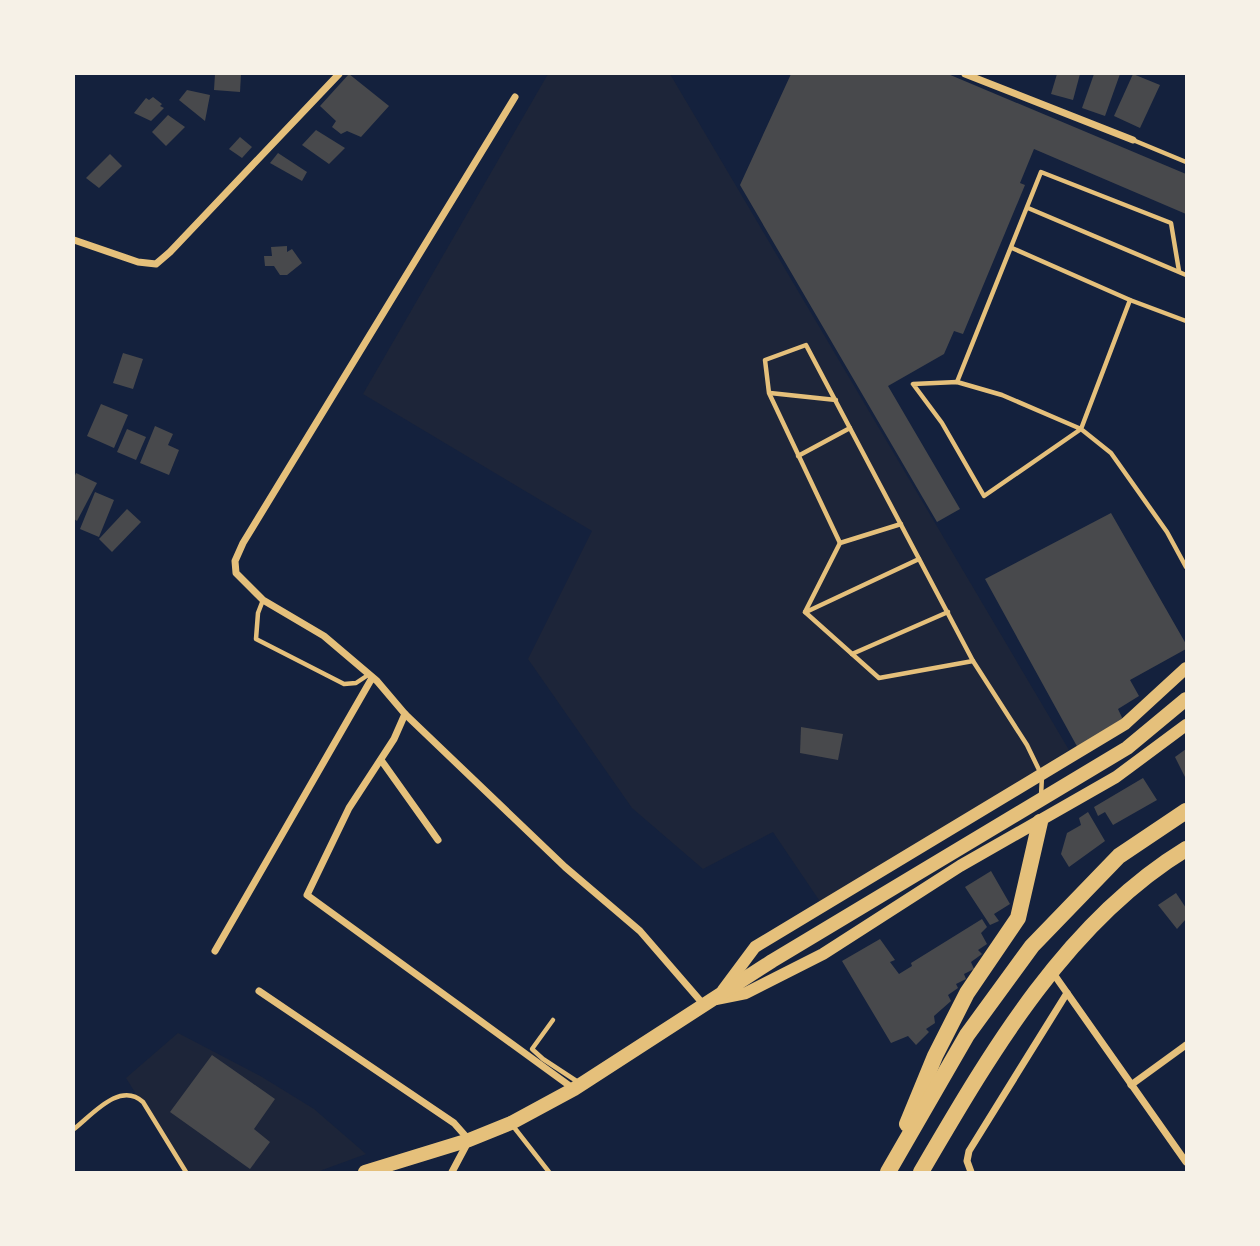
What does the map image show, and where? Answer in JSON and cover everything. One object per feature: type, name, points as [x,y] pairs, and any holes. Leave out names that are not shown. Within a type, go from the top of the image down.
[{"type":"main road","points":[[365,1172],[469,1140],[511,1123],[578,1087],[772,961],[1126,748],[1186,699]]},
{"type":"main road","points":[[887,1172],[967,1035],[1032,946],[1119,856],[1186,811]]},
{"type":"main road","points":[[887,1172],[935,1056],[956,1014],[1017,918],[1040,822]]},
{"type":"main road","points":[[921,1172],[976,1077],[1050,970],[1135,884],[1186,849]]},
{"type":"street","points":[[74,240],[138,262],[156,264],[336,74]]},
{"type":"street","points":[[965,74],[1133,140]]},
{"type":"street","points":[[514,97],[243,543],[235,561],[236,573],[263,600],[324,636],[370,676],[405,714],[565,867],[640,932],[710,1002]]},
{"type":"street","points":[[710,1002],[755,947],[1125,724],[1186,668]]},
{"type":"street","points":[[215,951],[370,676]]},
{"type":"street","points":[[405,714],[394,739],[349,807],[307,895],[578,1087]]},
{"type":"street","points":[[710,1002],[746,993],[823,954],[960,866],[1116,777],[1186,725]]},
{"type":"street","points":[[381,760],[438,839]]},
{"type":"street","points":[[1050,970],[1186,1162]]},
{"type":"street","points":[[259,990],[444,1115],[469,1140],[453,1172]]},
{"type":"street","points":[[971,1172],[967,1161],[969,1151],[1067,993]]},
{"type":"street","points":[[1131,1084],[1186,1045]]},
{"type":"lane","points":[[1133,140],[1186,162]]},
{"type":"lane","points":[[957,382],[1041,172],[1171,223],[1179,271]]},
{"type":"lane","points":[[1028,208],[1186,275]]},
{"type":"lane","points":[[1012,248],[1130,300],[1186,321]]},
{"type":"lane","points":[[1130,300],[1080,429],[984,496],[942,423],[913,384],[957,382],[1002,395],[1080,429],[1111,453],[1167,532],[1186,567]]},
{"type":"lane","points":[[840,542],[769,393],[765,360],[806,345],[973,661],[1027,745],[1042,775],[1040,822]]},
{"type":"lane","points":[[769,393],[836,400]]},
{"type":"lane","points":[[798,456],[850,428]]},
{"type":"lane","points":[[805,612],[840,542],[901,524]]},
{"type":"lane","points":[[805,612],[919,559]]},
{"type":"lane","points":[[263,600],[258,613],[256,639],[344,684],[356,683],[370,676]]},
{"type":"lane","points":[[805,612],[879,678],[973,661]]},
{"type":"lane","points":[[852,654],[947,612]]},
{"type":"lane","points":[[553,1020],[532,1049],[578,1087]]},
{"type":"lane","points":[[74,1129],[116,1097],[126,1093],[136,1095],[186,1172]]},
{"type":"lane","points":[[511,1123],[549,1172]]},
{"type":"shaded area","points":[[548,74],[670,74],[1069,750],[821,903],[773,832],[703,869],[632,808],[528,659],[592,531],[363,394]]},
{"type":"shaded area","points":[[178,1033],[262,1077],[314,1109],[366,1154],[317,1172],[185,1172],[126,1078]]},
{"type":"building","points":[[215,74],[241,74],[240,92],[214,90]]},
{"type":"building","points":[[349,74],[389,106],[361,137],[347,131],[341,134],[332,127],[336,121],[320,106]]},
{"type":"building","points":[[791,74],[948,74],[1186,174],[1186,214],[1034,149],[1020,183],[1025,185],[963,334],[954,331],[944,354],[888,386],[960,509],[937,522],[740,185]]},
{"type":"building","points":[[1057,74],[1080,74],[1073,100],[1051,94]]},
{"type":"building","points":[[1094,74],[1120,74],[1105,116],[1082,108]]},
{"type":"building","points":[[1133,74],[1160,85],[1140,128],[1114,116]]},
{"type":"building","points":[[187,90],[210,95],[205,121],[179,100]]},
{"type":"building","points":[[153,97],[164,108],[151,121],[134,113],[146,98],[149,100]]},
{"type":"building","points":[[168,115],[185,127],[166,146],[152,132]]},
{"type":"building","points":[[316,130],[345,148],[329,164],[302,145]]},
{"type":"building","points":[[240,137],[252,147],[242,158],[229,149]]},
{"type":"building","points":[[278,153],[307,172],[302,181],[270,163]]},
{"type":"building","points":[[110,154],[122,166],[99,188],[86,178]]},
{"type":"building","points":[[287,246],[287,252],[292,249],[302,263],[287,275],[280,275],[274,266],[265,266],[264,256],[272,256],[271,247]]},
{"type":"building","points":[[123,353],[143,359],[133,389],[113,383]]},
{"type":"building","points":[[101,404],[128,415],[114,448],[87,436]]},
{"type":"building","points":[[155,426],[173,434],[168,445],[179,450],[169,475],[140,463]]},
{"type":"building","points":[[127,429],[146,437],[136,460],[117,452]]},
{"type":"building","points":[[76,473],[97,483],[77,521],[74,519]]},
{"type":"building","points":[[95,492],[114,500],[99,537],[80,529]]},
{"type":"building","points":[[127,509],[141,522],[112,552],[99,539]]},
{"type":"building","points":[[1111,513],[1186,644],[1186,649],[1130,680],[1139,696],[1118,709],[1125,724],[1079,750],[985,579]]},
{"type":"building","points":[[801,727],[843,734],[838,760],[800,753]]},
{"type":"building","points":[[1186,749],[1186,779],[1175,757]]},
{"type":"building","points":[[1143,778],[1157,800],[1113,825],[1105,812],[1098,816],[1094,807]]},
{"type":"building","points":[[1088,812],[1105,841],[1069,867],[1061,854],[1067,833],[1081,825],[1079,818]]},
{"type":"building","points":[[991,871],[1010,904],[994,914],[999,921],[990,925],[965,887]]},
{"type":"building","points":[[1176,893],[1186,908],[1186,919],[1177,929],[1158,905]]},
{"type":"building","points":[[982,919],[987,927],[981,933],[987,944],[978,950],[982,954],[971,962],[974,969],[964,974],[966,979],[956,984],[958,988],[948,995],[951,1001],[934,1016],[935,1023],[926,1029],[929,1032],[916,1045],[908,1036],[891,1043],[842,961],[880,939],[895,960],[890,962],[899,974],[912,966],[911,963]]},
{"type":"building","points":[[212,1055],[275,1099],[254,1129],[270,1142],[250,1169],[170,1112]]}]
